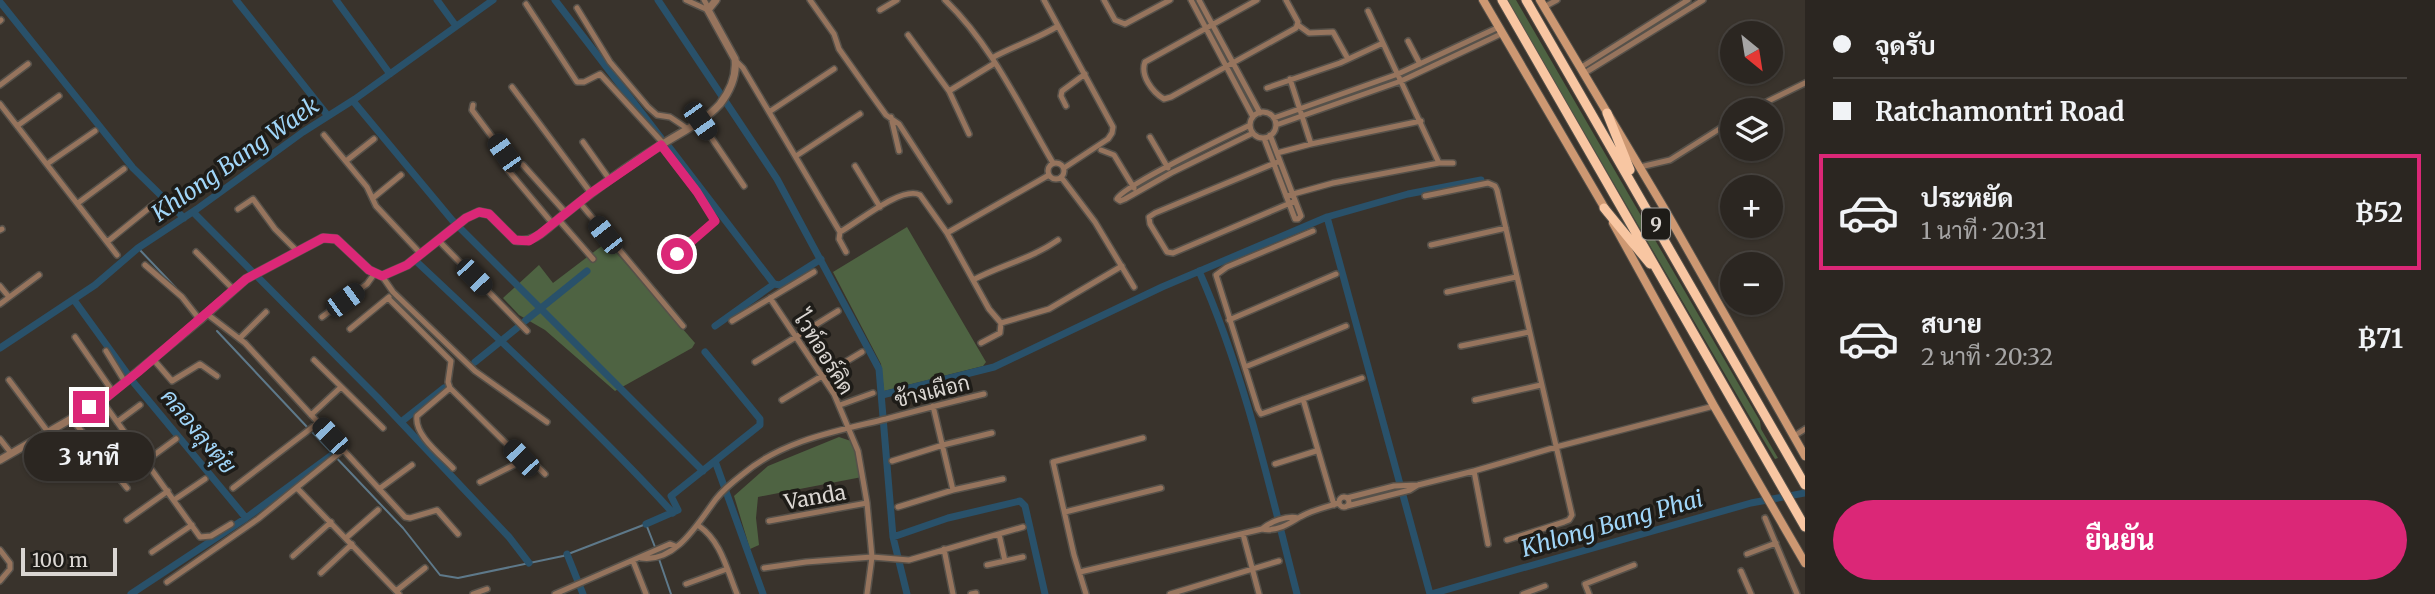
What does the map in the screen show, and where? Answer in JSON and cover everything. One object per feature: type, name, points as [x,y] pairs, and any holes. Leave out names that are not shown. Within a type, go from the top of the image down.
[{"type":"highway","name":"9","points":[[1502,0],[1805,527]]},
{"type":"highway","name":"9","points":[[1525,0],[1805,485]]},
{"type":"highway","points":[[1607,113],[1641,197]]},
{"type":"highway","points":[[1604,208],[1668,287]]},
{"type":"main road","points":[[1483,0],[1805,563]]},
{"type":"main road","points":[[1541,4],[1640,167],[1805,455]]},
{"type":"street","points":[[687,0],[707,6],[734,59],[743,68],[839,232],[839,239],[846,252]]},
{"type":"street","points":[[707,6],[716,0]]},
{"type":"street","points":[[810,0],[834,34],[838,47],[883,112],[899,124],[949,201]]},
{"type":"street","points":[[880,10],[897,0]]},
{"type":"street","points":[[946,0],[993,60],[1053,163]]},
{"type":"street","points":[[1044,0],[1111,122],[1112,133],[1108,139],[1064,168],[1061,177]]},
{"type":"street","points":[[1104,0],[1115,19],[1125,24],[1170,0]]},
{"type":"street","points":[[1191,0],[1260,113]]},
{"type":"street","points":[[1199,0],[1213,25],[1253,117]]},
{"type":"street","points":[[1257,0],[1145,62],[1143,66],[1147,81],[1157,95],[1168,99],[1298,25]]},
{"type":"street","points":[[1286,0],[1298,25],[1309,33],[1334,33],[1348,59]]},
{"type":"street","points":[[1541,4],[1557,0]]},
{"type":"street","points":[[1582,71],[1688,0]]},
{"type":"street","points":[[1664,18],[1703,0]]},
{"type":"street","points":[[526,4],[576,80],[583,82],[600,74],[662,144],[715,221],[664,262]]},
{"type":"street","points":[[577,8],[610,62],[648,107],[657,115],[670,117],[688,129]]},
{"type":"street","points":[[1368,11],[1439,163]]},
{"type":"street","points":[[949,91],[1018,44],[1038,38],[1058,26]]},
{"type":"street","points":[[1399,77],[1420,64],[1501,30]]},
{"type":"street","points":[[1273,118],[1399,77],[1501,30]]},
{"type":"street","points":[[908,35],[949,91],[969,134]]},
{"type":"street","points":[[1408,41],[1420,64]]},
{"type":"street","points":[[1267,88],[1348,59],[1382,43]]},
{"type":"street","points":[[322,317],[379,275],[407,265],[466,218],[479,212],[489,214],[515,240],[529,241],[591,193],[700,121],[727,93],[736,72],[734,59]]},
{"type":"street","points":[[0,85],[28,64]]},
{"type":"street","points":[[769,112],[834,69]]},
{"type":"street","points":[[1066,106],[1061,96],[1062,91],[1085,74]]},
{"type":"street","points":[[1290,79],[1311,144]]},
{"type":"street","points":[[1774,98],[1805,83]]},
{"type":"street","points":[[512,87],[591,193]]},
{"type":"street","points":[[17,126],[59,96]]},
{"type":"street","points":[[0,104],[117,255]]},
{"type":"street","points":[[473,105],[472,110],[504,153],[508,170],[593,258]]},
{"type":"street","points":[[1267,137],[1276,125],[1301,111]]},
{"type":"street","points":[[1101,150],[1114,155],[1135,190],[1250,125],[1253,117],[1260,113],[1268,113],[1276,125]]},
{"type":"street","points":[[796,156],[860,114]]},
{"type":"street","points":[[891,117],[899,151]]},
{"type":"street","points":[[700,121],[744,186]]},
{"type":"street","points":[[1277,153],[1421,121]]},
{"type":"street","points":[[1250,125],[1253,133]]},
{"type":"street","points":[[1640,167],[1670,160],[1720,129]]},
{"type":"street","points":[[47,164],[95,131]]},
{"type":"street","points":[[1169,170],[1253,133],[1267,137],[1277,153],[1277,162]]},
{"type":"street","points":[[324,135],[367,187],[376,206],[421,254]]},
{"type":"street","points":[[1150,137],[1169,170]]},
{"type":"street","points":[[1267,137],[1277,162],[1292,203],[1173,253],[1167,252],[1150,224],[1149,217],[1277,162]]},
{"type":"street","points":[[346,161],[374,139]]},
{"type":"street","points":[[583,142],[610,180]]},
{"type":"street","points":[[1061,177],[1053,179],[1049,175],[1048,167],[1058,163],[1064,168]]},
{"type":"street","points":[[1289,195],[1334,183],[1439,163],[1453,163]]},
{"type":"street","points":[[523,165],[566,213]]},
{"type":"street","points":[[855,166],[880,207]]},
{"type":"street","points":[[78,203],[124,169]]},
{"type":"street","points":[[373,198],[401,175]]},
{"type":"street","points":[[947,233],[1049,175]]},
{"type":"street","points":[[1061,177],[1095,222],[1134,287]]},
{"type":"street","points":[[1424,196],[1492,184],[1497,190],[1572,517],[1507,540]]},
{"type":"street","points":[[839,232],[903,194],[915,192],[926,200],[989,309],[1002,324]]},
{"type":"street","points":[[238,209],[254,200],[275,229],[298,253]]},
{"type":"street","points":[[580,203],[683,326]]},
{"type":"street","points":[[107,242],[154,204]]},
{"type":"street","points":[[1431,245],[1506,228]]},
{"type":"street","points":[[1313,231],[1217,273],[1216,278],[1259,412],[1265,413],[1362,378]]},
{"type":"street","points":[[0,460],[102,401],[252,276],[323,238],[336,239],[379,275],[393,292],[475,371],[547,422]]},
{"type":"street","points":[[973,280],[1030,257],[1058,240]]},
{"type":"street","points":[[439,241],[527,331]]},
{"type":"street","points":[[196,252],[234,290]]},
{"type":"street","points":[[145,265],[183,298],[200,320]]},
{"type":"street","points":[[1002,324],[1049,309],[1122,266]]},
{"type":"street","points":[[732,321],[814,272]]},
{"type":"street","points":[[1229,320],[1336,274]]},
{"type":"street","points":[[0,304],[39,275]]},
{"type":"street","points":[[1447,292],[1516,277]]},
{"type":"street","points":[[0,286],[9,298]]},
{"type":"street","points":[[350,329],[393,292]]},
{"type":"street","points":[[388,298],[453,364],[448,382],[450,388],[521,458],[533,462],[545,474]]},
{"type":"street","name":"ไวท์ออร์คิด","points":[[769,298],[822,376],[839,405],[847,428]]},
{"type":"street","points":[[755,362],[838,311]]},
{"type":"street","points":[[240,338],[266,313]]},
{"type":"street","points":[[207,314],[240,338],[316,424],[405,517],[437,510],[458,534]]},
{"type":"street","points":[[981,343],[1000,333],[1002,324]]},
{"type":"street","points":[[1245,367],[1346,326]]},
{"type":"street","points":[[1461,346],[1529,332]]},
{"type":"street","points":[[75,337],[113,392]]},
{"type":"street","points":[[446,354],[453,348]]},
{"type":"street","points":[[106,351],[126,381]]},
{"type":"street","points":[[782,400],[862,352]]},
{"type":"street","points":[[153,359],[172,381],[200,364],[217,376]]},
{"type":"street","points":[[314,360],[383,428]]},
{"type":"street","points":[[9,380],[48,432]]},
{"type":"street","points":[[1475,400],[1541,385]]},
{"type":"street","points":[[310,415],[341,387]]},
{"type":"street","points":[[450,388],[417,416],[416,423],[419,431],[453,468]]},
{"type":"street","points":[[839,405],[873,393]]},
{"type":"street","name":"ช้างเผือก","points":[[555,594],[672,547],[699,526],[718,497],[768,456],[802,441],[847,428],[984,394]]},
{"type":"street","points":[[1303,400],[1316,451],[1337,504],[1342,507],[1714,406]]},
{"type":"street","points":[[102,401],[200,537],[204,538],[231,524]]},
{"type":"street","points":[[117,422],[140,405]]},
{"type":"street","points":[[933,406],[953,490]]},
{"type":"street","points":[[71,418],[127,488]]},
{"type":"street","points":[[233,488],[316,424]]},
{"type":"street","name":"Vanda","points":[[847,428],[858,451],[867,503],[872,557],[867,594]]},
{"type":"street","points":[[1794,436],[1805,429]]},
{"type":"street","points":[[892,461],[943,444],[992,433]]},
{"type":"street","points":[[1086,594],[1054,460],[1143,438]]},
{"type":"street","points":[[0,439],[11,453]]},
{"type":"street","points":[[146,461],[176,439]]},
{"type":"street","points":[[167,582],[258,519],[341,451]]},
{"type":"street","points":[[1275,464],[1316,451]]},
{"type":"street","points":[[480,482],[514,465],[521,458]]},
{"type":"street","points":[[379,489],[412,465]]},
{"type":"street","points":[[1474,471],[1488,544]]},
{"type":"street","points":[[174,500],[205,479]]},
{"type":"street","points":[[898,507],[953,490],[1003,479]]},
{"type":"street","points":[[1080,572],[1273,526],[1293,516],[1298,518],[1337,504],[1341,498],[1394,486],[1409,487]]},
{"type":"street","points":[[297,488],[397,593],[425,568]]},
{"type":"street","points":[[1065,512],[1161,488]]},
{"type":"street","points":[[1380,489],[1382,497]]},
{"type":"street","points":[[127,520],[167,491]]},
{"type":"street","points":[[1347,498],[1347,506]]},
{"type":"street","name":"Vanda","points":[[769,521],[867,503]]},
{"type":"street","points":[[346,538],[378,510]]},
{"type":"street","points":[[1765,518],[1797,594]]},
{"type":"street","points":[[293,556],[331,522]]},
{"type":"street","points":[[152,552],[192,525]]},
{"type":"street","points":[[699,526],[710,533],[718,545],[737,594]]},
{"type":"street","points":[[764,568],[872,557],[905,561],[1023,527]]},
{"type":"street","points":[[999,534],[1005,561]]},
{"type":"street","points":[[1243,534],[1259,594]]},
{"type":"street","points":[[1747,554],[1776,543]]},
{"type":"street","points":[[321,573],[352,544]]},
{"type":"street","points":[[944,549],[953,594]]},
{"type":"street","points":[[0,550],[10,563],[10,569],[0,581]]},
{"type":"street","points":[[988,565],[1023,557]]},
{"type":"street","points":[[633,561],[646,594]]},
{"type":"street","points":[[1170,594],[1279,561]]},
{"type":"street","points":[[1590,594],[1586,584],[1634,565]]},
{"type":"street","points":[[686,583],[727,569]]},
{"type":"street","points":[[1741,571],[1751,594]]},
{"type":"street","points":[[1523,594],[1545,586]]},
{"type":"street","points":[[473,594],[487,589]]},
{"type":"green space","points":[[1507,0],[1516,0],[1760,421],[1761,429],[1778,458],[1775,459],[1758,431]]},
{"type":"green space","points":[[907,227],[986,362],[983,366],[884,391],[881,364],[833,272]]},
{"type":"green space","points":[[607,242],[695,343],[692,348],[615,391],[545,330],[519,315],[503,298],[539,265],[553,283]]},
{"type":"green space","points":[[839,437],[851,441],[860,455],[862,477],[758,497],[756,518],[759,545],[750,549],[734,496],[768,466]]},
{"type":"waterway","points":[[236,0],[328,116]]},
{"type":"waterway","points":[[336,0],[390,74]]},
{"type":"waterway","points":[[437,0],[456,26]]},
{"type":"waterway","name":"Khlong Bang Waek","points":[[0,348],[95,285],[138,248],[303,132],[355,99],[493,0]]},
{"type":"waterway","points":[[555,0],[661,138]]},
{"type":"waterway","points":[[658,0],[777,179],[879,369],[893,537],[907,594]]},
{"type":"waterway","points":[[0,2],[133,168],[184,218]]},
{"type":"waterway","points":[[353,101],[452,220],[703,471]]},
{"type":"waterway","points":[[669,147],[774,284],[780,285],[821,259]]},
{"type":"waterway","points":[[882,395],[994,367],[1162,287],[1327,217],[1408,194],[1481,180]]},
{"type":"waterway","points":[[193,212],[378,398],[509,537],[529,563]]},
{"type":"waterway","points":[[1327,217],[1430,594]]},
{"type":"waterway","points":[[138,248],[176,288]]},
{"type":"waterway","points":[[417,262],[515,354],[673,513]]},
{"type":"waterway","points":[[525,321],[587,271]]},
{"type":"waterway","points":[[1199,271],[1243,390],[1297,594]]},
{"type":"waterway","points":[[715,326],[774,284]]},
{"type":"waterway","name":"คลองลุงตุ๋ย","points":[[74,300],[134,383],[246,518]]},
{"type":"waterway","points":[[475,362],[517,328]]},
{"type":"waterway","points":[[217,331],[308,428]]},
{"type":"waterway","points":[[646,524],[678,510],[671,496],[760,425],[760,419],[705,352]]},
{"type":"waterway","points":[[401,422],[444,388]]},
{"type":"waterway","points":[[312,432],[403,528],[440,575],[458,578],[563,556],[646,524],[655,547]]},
{"type":"waterway","points":[[131,594],[246,518],[333,454]]},
{"type":"waterway","points":[[715,461],[763,594]]},
{"type":"waterway","name":"Khlong Bang Phai","points":[[1431,594],[1751,503],[1805,493]]},
{"type":"waterway","points":[[893,537],[948,518],[1020,501],[1025,506],[1045,594]]},
{"type":"waterway","points":[[567,554],[583,594]]},
{"type":"waterway","points":[[659,559],[671,594]]},
{"type":"route","points":[[89,407],[102,401],[138,372],[246,279],[323,238],[336,239],[344,244],[369,270],[382,276],[407,265],[466,218],[479,212],[489,214],[515,240],[529,241],[591,193],[661,145],[710,210],[715,221],[677,254]]}]
